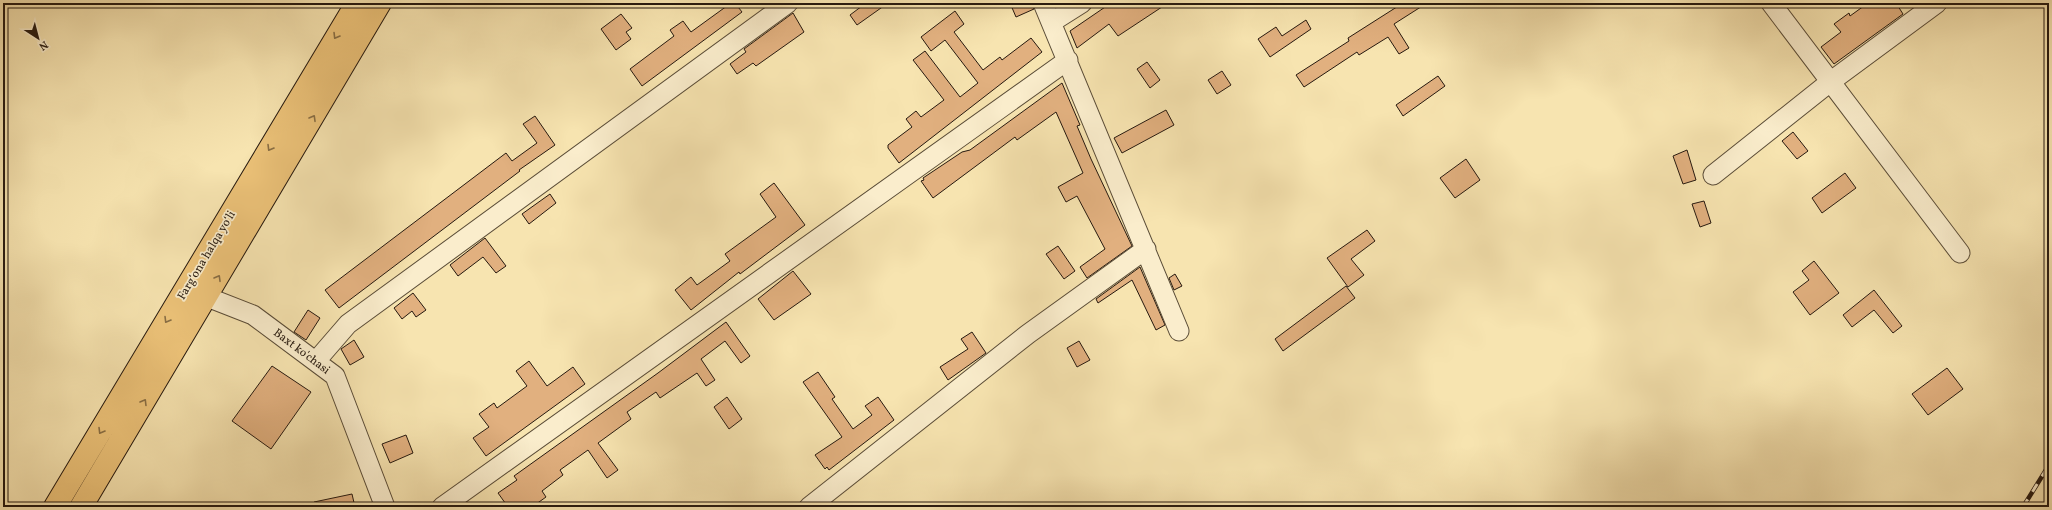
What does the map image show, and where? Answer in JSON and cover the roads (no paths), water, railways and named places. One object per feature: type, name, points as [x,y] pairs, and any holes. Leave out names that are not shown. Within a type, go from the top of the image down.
[{"type":"highway","name":"Farg‘ona halqa yo‘li","points":[[55,507],[356,3]]},
{"type":"highway","name":"Farg‘ona halqa yo‘li","points":[[81,507],[207,297],[380,3]]},
{"type":"street","points":[[316,362],[348,324],[788,3]]},
{"type":"street","points":[[1043,3],[1068,60],[1179,331]]},
{"type":"street","points":[[1052,22],[1082,3]]},
{"type":"street","points":[[1771,3],[1960,253]]},
{"type":"street","points":[[1713,175],[1830,82],[1937,3]]},
{"type":"street","points":[[442,507],[1068,60]]},
{"type":"street","points":[[809,507],[1028,334],[1146,249]]},
{"type":"street","name":"Baxt ko'chasi","points":[[207,297],[253,315],[335,376],[385,507]]},
{"type":"railway","points":[[2023,507],[2049,465]]}]
